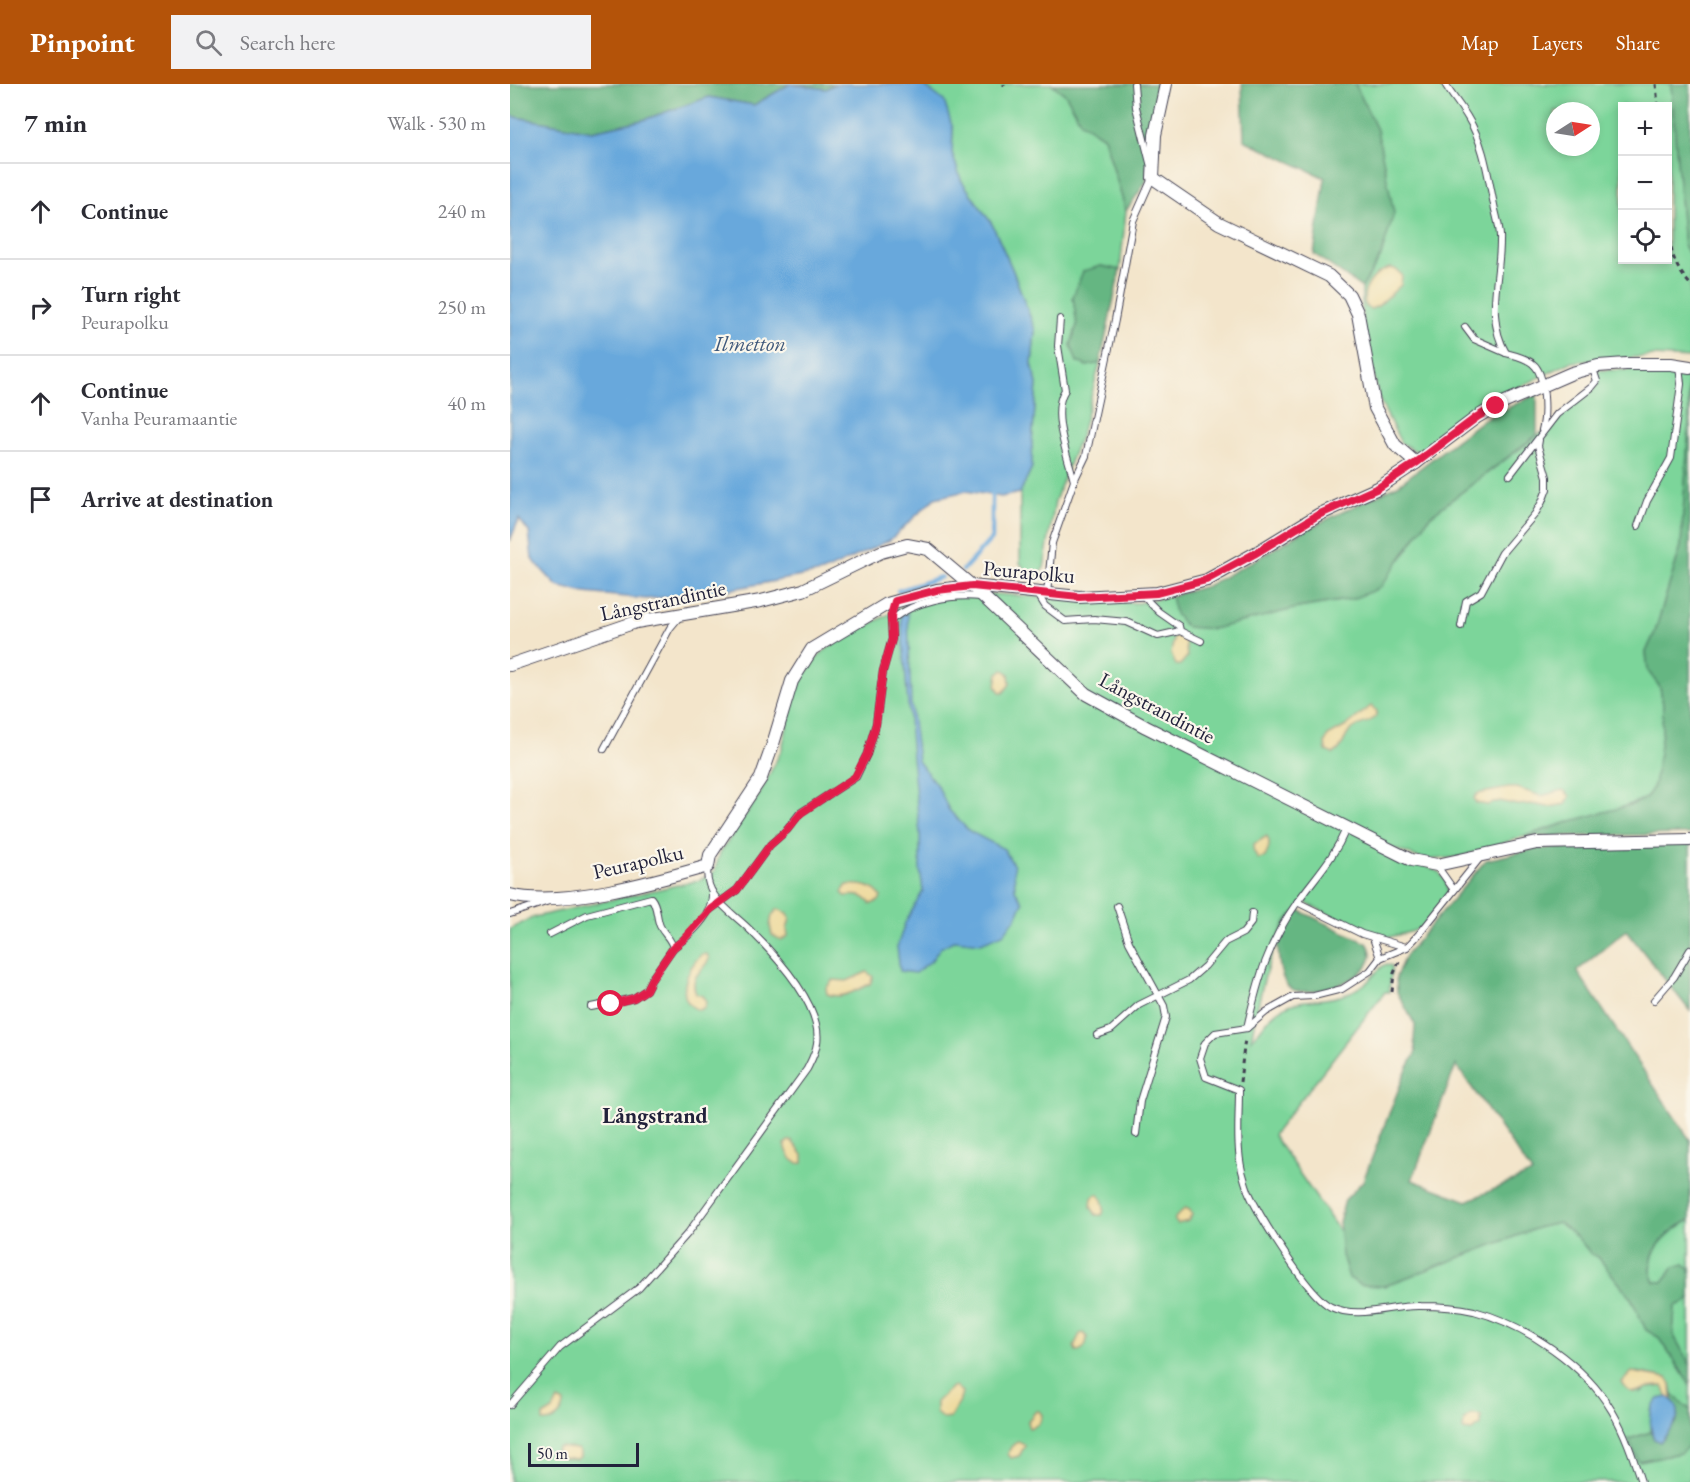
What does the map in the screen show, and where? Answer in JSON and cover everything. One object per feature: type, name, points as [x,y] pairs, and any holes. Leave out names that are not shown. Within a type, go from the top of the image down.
[{"type":"street","points":[[1166,84],[1155,135],[1153,178],[1219,224],[1329,276],[1349,295],[1358,314],[1375,408],[1395,446],[1416,463]]},
{"type":"street","name":"Peurapolku","points":[[510,895],[555,899],[662,880],[708,866],[710,855],[761,778],[792,681],[812,649],[887,604],[937,590],[972,586],[1079,597],[1157,593],[1206,580],[1318,515],[1378,488],[1416,463],[1477,417],[1496,406],[1572,373],[1591,368],[1626,364],[1684,366]]},
{"type":"street","name":"Långstrandintie","points":[[510,665],[614,628],[761,601],[803,590],[882,552],[907,544],[928,549],[984,597],[1086,694],[1146,727],[1411,860],[1437,865],[1538,843],[1690,840]]},
{"type":"lane","points":[[1134,84],[1136,107],[1153,178],[1133,221],[1086,456],[1074,481],[1052,543],[1042,594],[1045,606],[1065,621],[1127,622],[1158,636],[1180,631],[1201,641]]},
{"type":"lane","points":[[1444,84],[1468,118],[1480,142],[1489,181],[1500,240],[1495,282],[1495,316],[1498,339],[1506,353]]},
{"type":"lane","points":[[1060,319],[1058,346],[1065,390],[1058,408],[1074,481]]},
{"type":"lane","points":[[1461,626],[1466,602],[1481,591],[1502,553],[1534,514],[1547,489],[1547,477],[1538,446],[1544,423],[1543,386],[1540,372],[1533,364],[1474,339],[1465,327]]},
{"type":"lane","points":[[1638,526],[1647,501],[1671,458],[1684,366]]},
{"type":"lane","points":[[1510,475],[1557,414],[1597,381],[1591,368]]},
{"type":"lane","points":[[1141,594],[1159,612],[1179,626],[1180,631]]},
{"type":"lane","points":[[891,620],[912,606],[938,600],[984,597]]},
{"type":"lane","points":[[591,1007],[634,998],[646,990],[673,948],[711,909],[737,890],[770,845],[801,813],[855,777],[867,754],[876,724],[883,671],[892,639],[891,620],[895,601]]},
{"type":"lane","points":[[604,749],[670,628],[682,614]]},
{"type":"lane","points":[[1246,1028],[1258,979],[1273,942],[1297,902],[1337,849],[1346,829]]},
{"type":"lane","points":[[1481,856],[1407,947],[1380,958],[1370,971],[1342,989],[1314,996],[1293,997],[1266,1012],[1246,1028],[1215,1033],[1205,1043],[1200,1058],[1206,1077],[1239,1090],[1239,1145],[1242,1170],[1249,1192],[1277,1240],[1314,1294],[1329,1307],[1346,1311],[1368,1312],[1413,1305],[1448,1306],[1476,1312],[1515,1328],[1545,1344],[1570,1363],[1594,1386],[1611,1409],[1626,1438],[1641,1482]]},
{"type":"lane","points":[[1437,865],[1454,890]]},
{"type":"lane","points":[[510,1405],[560,1347],[639,1288],[688,1233],[807,1069],[817,1044],[817,1025],[805,998],[783,966],[750,929],[720,903],[705,878],[708,866]]},
{"type":"lane","points":[[711,887],[713,895],[711,909]]},
{"type":"lane","points":[[550,934],[587,915],[651,898],[655,902],[661,929],[671,940],[673,948]]},
{"type":"lane","points":[[510,914],[555,899]]},
{"type":"lane","points":[[1297,902],[1362,934],[1407,947]]},
{"type":"lane","points":[[1117,906],[1129,942],[1164,1006],[1166,1017],[1143,1091],[1137,1134]]},
{"type":"lane","points":[[1096,1035],[1111,1030],[1139,1005],[1190,980],[1226,942],[1243,933],[1251,923],[1252,913]]},
{"type":"lane","points":[[1373,938],[1380,958]]},
{"type":"lane","points":[[1654,1000],[1674,977],[1690,950]]},
{"type":"path","points":[[1656,84],[1658,102]]},
{"type":"path","points":[[1672,256],[1690,284]]},
{"type":"path","points":[[1392,992],[1394,973],[1407,947]]},
{"type":"path","points":[[1239,1090],[1246,1028]]},
{"type":"green space","points":[[510,84],[790,84],[754,105],[709,97],[643,120],[592,131],[510,116]]},
{"type":"green space","points":[[790,84],[835,84],[826,89]]},
{"type":"green space","points":[[922,84],[1052,84],[1066,95],[1081,122],[1104,137],[1126,211],[1120,270],[1101,266],[1073,297],[1077,325],[1071,345],[1077,361],[1087,366],[1100,363],[1082,431],[1055,501],[1044,568],[1033,580],[1020,563],[1020,493],[1032,467],[1037,384],[1032,364],[1035,330],[992,224],[961,180],[952,153],[953,129],[927,88]]},
{"type":"green space","points":[[1052,84],[1157,84],[1146,182],[1126,211],[1104,137],[1081,122],[1066,95]]},
{"type":"green space","points":[[1242,84],[1355,84],[1377,130],[1394,213],[1381,256],[1362,288],[1314,254],[1325,178],[1244,140]]},
{"type":"green space","points":[[1355,84],[1671,84],[1684,247],[1690,255],[1690,358],[1653,356],[1571,362],[1481,406],[1421,454],[1401,443],[1379,399],[1362,321],[1362,288],[1381,256],[1377,130]]},
{"type":"green space","points":[[1671,84],[1690,84],[1690,255],[1684,247]]},
{"type":"green space","points":[[1101,266],[1120,270],[1100,363],[1087,366],[1077,362],[1071,345],[1077,325],[1073,297],[1083,271]]},
{"type":"green space","points":[[1595,370],[1688,370],[1689,422],[1681,546],[1655,632],[1646,652],[1648,671],[1660,687],[1663,704],[1662,732],[1654,786],[1646,798],[1616,810],[1575,820],[1460,857],[1426,860],[1362,838],[1439,872],[1445,880],[1448,895],[1423,926],[1414,931],[1386,938],[1307,904],[1305,899],[1284,927],[1269,962],[1251,1040],[1269,1019],[1283,1008],[1298,1002],[1346,994],[1366,983],[1384,965],[1392,966],[1389,992],[1385,992],[1273,1135],[1340,1232],[1342,1255],[1384,1286],[1540,1227],[1559,1223],[1578,1238],[1591,1254],[1598,1257],[1631,1298],[1646,1330],[1660,1338],[1690,1385],[1690,1410],[1673,1395],[1667,1378],[1637,1372],[1640,1393],[1647,1388],[1664,1386],[1668,1397],[1659,1399],[1651,1410],[1651,1432],[1629,1439],[1639,1461],[1680,1453],[1690,1445],[1690,1482],[510,1482],[510,929],[534,917],[700,880],[714,872],[720,853],[759,795],[782,749],[797,689],[805,674],[819,655],[839,640],[915,601],[936,595],[965,592],[1138,603],[1171,596],[1176,614],[1298,608],[1352,599],[1402,558],[1430,516],[1553,424],[1576,401],[1592,390],[1599,382]]},
{"type":"green space","points":[[1688,370],[1690,372],[1690,834],[1523,837],[1634,804],[1646,798],[1654,786],[1662,732],[1663,704],[1660,687],[1648,671],[1646,652],[1655,632],[1681,546],[1689,422]]},
{"type":"green space","points":[[1537,394],[1537,435],[1430,516],[1380,588],[1352,599],[1298,608],[1213,629],[1186,627],[1175,614],[1171,596],[1207,586],[1303,531],[1398,485],[1483,420]]},
{"type":"green space","points":[[1690,843],[1690,1011],[1626,930],[1577,971],[1690,1140],[1690,1220],[1665,1237],[1659,1245],[1651,1262],[1651,1272],[1655,1282],[1663,1282],[1674,1267],[1684,1264],[1690,1269],[1690,1298],[1675,1306],[1673,1334],[1690,1365],[1690,1385],[1660,1338],[1646,1330],[1631,1298],[1598,1257],[1591,1254],[1578,1238],[1559,1223],[1540,1227],[1384,1286],[1361,1285],[1349,1278],[1342,1255],[1339,1222],[1345,1200],[1363,1181],[1404,1075],[1416,1052],[1415,1025],[1397,992],[1396,977],[1405,956],[1486,860],[1535,849]],"holes":[[[1456,1065],[1532,1173],[1467,1201],[1412,1180]]]},
{"type":"green space","points":[[1298,910],[1367,943],[1371,955],[1367,966],[1343,983],[1327,988],[1299,991],[1290,988],[1281,970],[1278,944],[1286,922]]},
{"type":"green space","points":[[1690,1220],[1690,1269],[1684,1264],[1669,1274],[1663,1282],[1655,1282],[1651,1263],[1659,1245],[1673,1231]]},
{"type":"green space","points":[[1690,1298],[1690,1365],[1673,1334],[1675,1306]]},
{"type":"green space","points":[[1673,1395],[1690,1410],[1690,1445],[1680,1453],[1638,1461],[1629,1439],[1651,1432],[1654,1439],[1660,1442],[1677,1421]]},
{"type":"sand","points":[[1390,268],[1402,275],[1401,285],[1378,306],[1371,309],[1366,307],[1364,301],[1369,283],[1384,270]]},
{"type":"sand","points":[[1179,635],[1185,638],[1187,657],[1180,665],[1176,665],[1171,654],[1174,636]]},
{"type":"sand","points":[[1004,670],[1009,674],[1010,684],[1003,693],[996,686],[998,673]]},
{"type":"sand","points":[[1371,706],[1377,711],[1376,717],[1350,731],[1336,752],[1333,754],[1326,751],[1325,742],[1328,736],[1346,726]]},
{"type":"sand","points":[[1517,788],[1541,796],[1563,790],[1570,796],[1566,804],[1549,807],[1531,804],[1517,805],[1500,801],[1488,805],[1476,803],[1474,798],[1477,794]]},
{"type":"sand","points":[[1267,836],[1268,852],[1265,857],[1258,859],[1253,850],[1254,844]]},
{"type":"sand","points":[[847,885],[866,886],[875,890],[881,897],[879,901],[871,904],[859,896],[845,896],[842,892]]},
{"type":"sand","points":[[778,909],[788,913],[790,918],[788,936],[781,940],[772,935],[770,926],[772,915]]},
{"type":"sand","points":[[702,954],[707,954],[709,959],[694,982],[696,994],[702,996],[706,1001],[705,1007],[699,1010],[691,1006],[686,999],[685,984],[692,967]]},
{"type":"sand","points":[[867,972],[873,977],[870,984],[844,995],[827,994],[826,988],[833,980],[847,981]]},
{"type":"sand","points":[[792,1141],[803,1155],[803,1163],[791,1158],[785,1144]]},
{"type":"sand","points":[[1099,1195],[1103,1202],[1102,1215],[1096,1215],[1091,1207],[1092,1198]]},
{"type":"sand","points":[[1185,1208],[1190,1210],[1192,1215],[1188,1221],[1178,1224],[1175,1218]]},
{"type":"sand","points":[[1083,1333],[1087,1337],[1086,1345],[1076,1351],[1074,1346],[1080,1334]]},
{"type":"sand","points":[[1632,1372],[1667,1378],[1671,1384],[1672,1400],[1663,1386],[1636,1392],[1627,1390],[1622,1382]]},
{"type":"sand","points":[[955,1386],[962,1392],[959,1403],[950,1418],[943,1419],[936,1413],[936,1402]]},
{"type":"sand","points":[[558,1400],[564,1403],[560,1414],[551,1421],[543,1422],[543,1416],[553,1410]]},
{"type":"sand","points":[[1036,1411],[1042,1415],[1041,1420],[1029,1428],[1027,1422]]},
{"type":"sand","points":[[1471,1415],[1481,1417],[1481,1425],[1472,1431],[1463,1430],[1464,1421]]},
{"type":"sand","points":[[1018,1441],[1025,1446],[1019,1456],[1011,1458],[1008,1454],[1011,1447]]},
{"type":"sand","points":[[559,1447],[577,1449],[580,1457],[576,1459],[560,1457],[556,1449]]},
{"type":"water","name":"Ilmetton","points":[[790,84],[826,89],[835,84],[922,84],[944,101],[953,129],[952,153],[961,180],[992,224],[1035,330],[1032,364],[1037,384],[1032,467],[1020,493],[1001,497],[966,491],[935,498],[890,540],[823,572],[711,593],[646,599],[585,593],[557,586],[532,559],[529,532],[519,519],[510,541],[510,116],[592,131],[643,120],[709,97],[754,105]]},
{"type":"water","points":[[908,613],[911,704],[918,761],[938,787],[949,810],[969,831],[1004,849],[1014,866],[1015,890],[1023,902],[1016,918],[1003,934],[981,943],[955,940],[940,948],[931,961],[915,973],[900,971],[897,947],[905,923],[923,891],[901,615]]},
{"type":"water","points":[[1668,1397],[1678,1409],[1678,1414],[1660,1442],[1654,1439],[1652,1434],[1651,1413],[1659,1399]]},
{"type":"waterway","points":[[963,570],[992,538],[992,495]]},
{"type":"waterway","points":[[898,591],[941,577]]},
{"type":"district","name":"Långstrand","points":[[655,1115]]},
{"type":"route","points":[[611,1004],[634,998],[646,990],[673,948],[711,909],[737,890],[770,845],[801,813],[855,777],[867,754],[876,724],[883,671],[890,652],[891,616],[895,601],[937,590],[972,586],[1079,597],[1157,593],[1206,580],[1318,515],[1378,488],[1416,463],[1477,417],[1496,406]]}]
